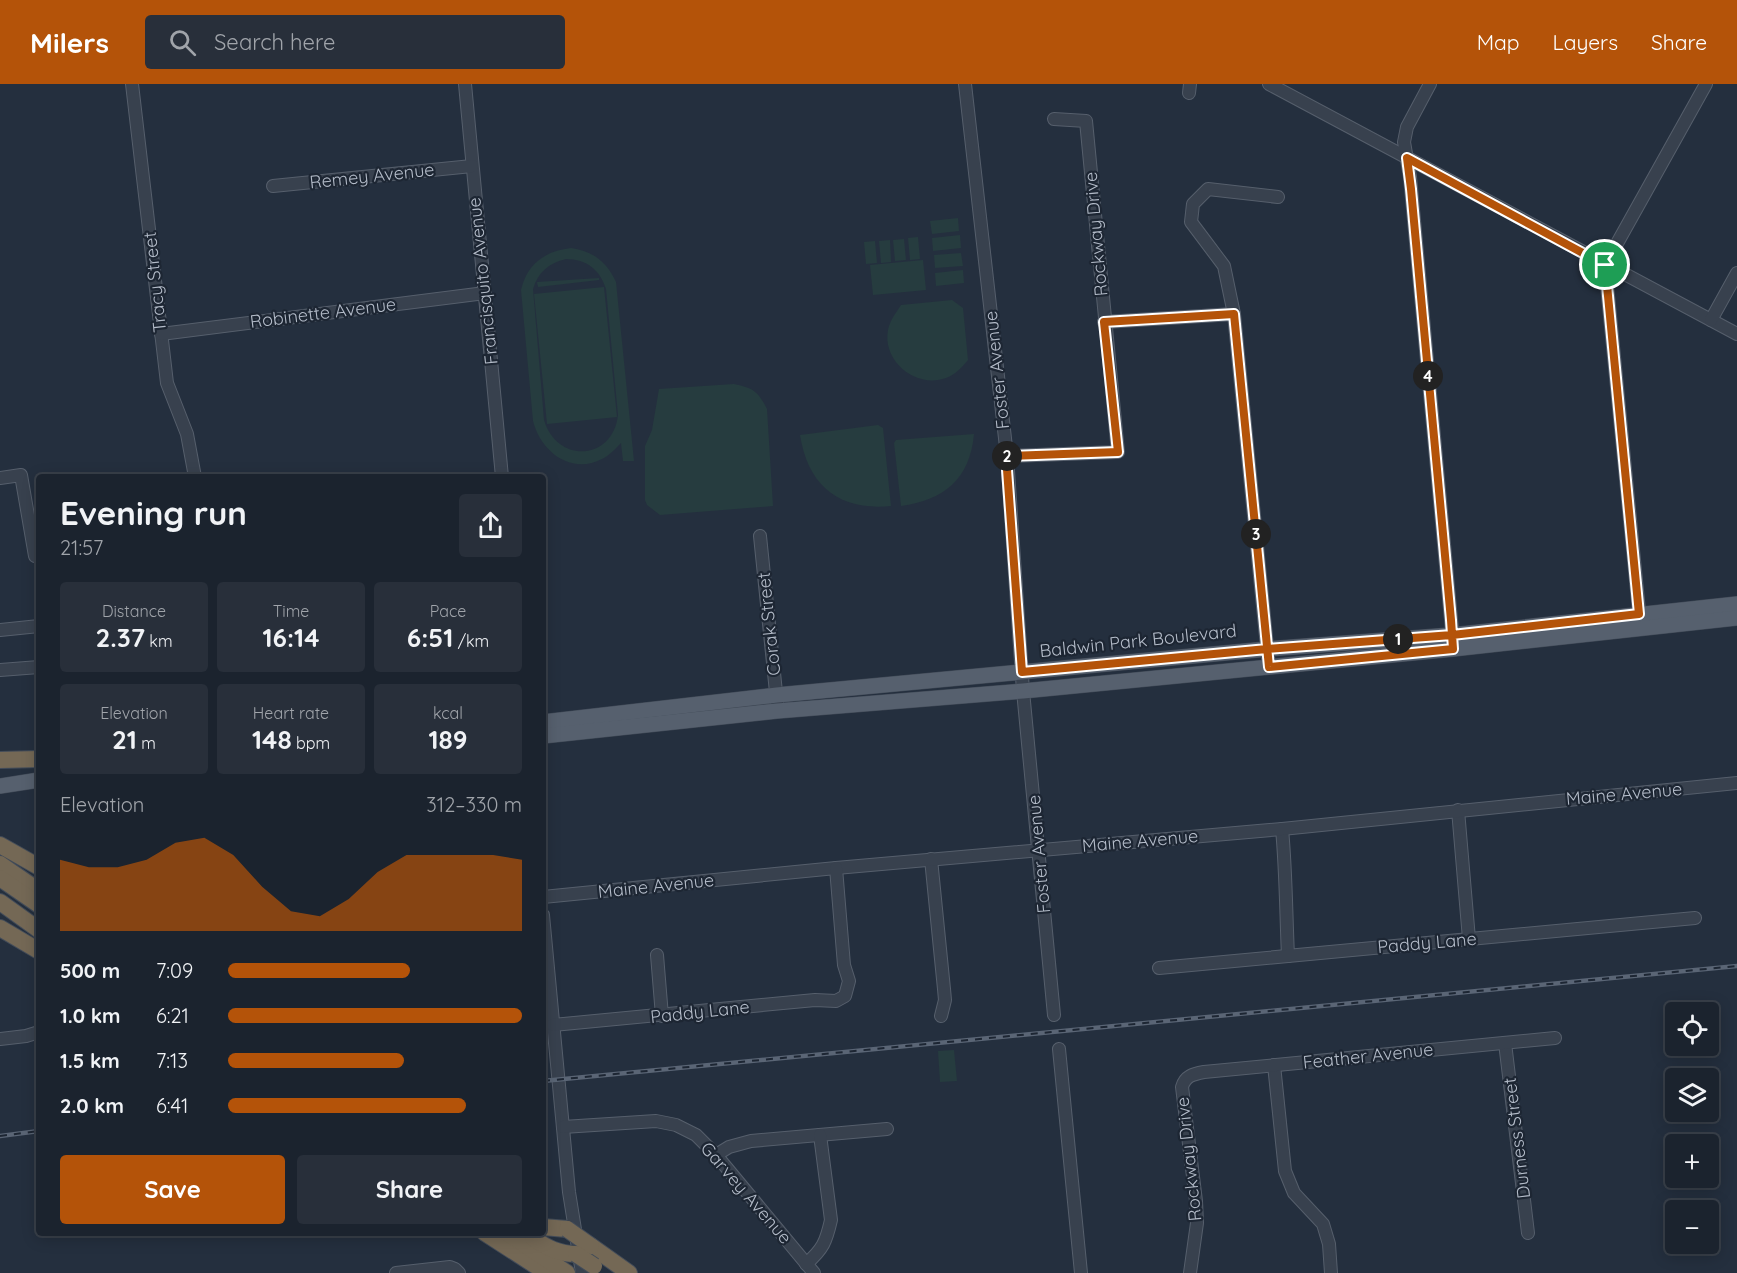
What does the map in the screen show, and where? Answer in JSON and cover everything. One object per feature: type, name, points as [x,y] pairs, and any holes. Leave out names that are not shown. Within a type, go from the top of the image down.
[{"type":"highway","points":[[0,760],[36,759]]},
{"type":"highway","points":[[0,845],[36,865]]},
{"type":"highway","points":[[0,864],[36,889]]},
{"type":"highway","points":[[0,878],[36,902]]},
{"type":"highway","points":[[0,902],[36,928]]},
{"type":"highway","points":[[0,928],[36,949]]},
{"type":"highway","points":[[546,1229],[567,1229],[576,1250],[594,1271]]},
{"type":"highway","points":[[546,1231],[576,1250],[629,1273]]},
{"type":"highway","points":[[488,1236],[532,1273]]},
{"type":"highway","points":[[489,1236],[547,1273]]},
{"type":"highway","points":[[512,1236],[567,1273]]},
{"type":"highway","points":[[529,1236],[548,1249],[576,1250]]},
{"type":"main road","name":"Baldwin Park Boulevard","points":[[546,736],[777,711],[1023,691],[1269,667],[1453,642],[1640,621],[1737,604]]},
{"type":"main road","name":"Baldwin Park Boulevard","points":[[1640,621],[1737,618]]},
{"type":"main road","name":"Baldwin Park Boulevard","points":[[546,722],[777,695],[1267,649],[1453,642]]},
{"type":"main road","points":[[0,786],[36,780]]},
{"type":"street","name":"Tracy Street","points":[[132,84],[167,382],[187,434],[194,474]]},
{"type":"street","name":"Francisquito Avenue","points":[[465,84],[502,474]]},
{"type":"street","name":"Foster Avenue","points":[[965,84],[1006,456],[1023,691],[1054,1015]]},
{"type":"street","points":[[1269,84],[1737,334]]},
{"type":"street","points":[[1430,84],[1407,127],[1404,142],[1411,189],[1453,642]]},
{"type":"street","points":[[1640,621],[1605,265],[1706,84]]},
{"type":"street","name":"Rockway Drive","points":[[1006,456],[1118,452],[1086,121],[1054,119]]},
{"type":"street","name":"Remey Avenue","points":[[273,186],[472,166]]},
{"type":"street","points":[[1269,667],[1234,314],[1224,266],[1191,222],[1193,204],[1208,189],[1278,197]]},
{"type":"street","points":[[1711,320],[1737,273]]},
{"type":"street","name":"Robinette Avenue","points":[[161,334],[485,293]]},
{"type":"street","points":[[1104,322],[1234,314]]},
{"type":"street","points":[[0,477],[21,475],[35,556]]},
{"type":"street","name":"Corak Street","points":[[760,536],[777,711]]},
{"type":"street","points":[[0,630],[36,627]]},
{"type":"street","points":[[0,670],[36,667]]},
{"type":"street","name":"Maine Avenue","points":[[546,897],[931,859],[1282,829],[1737,783]]},
{"type":"street","points":[[1458,810],[1469,939]]},
{"type":"street","points":[[1282,829],[1287,882],[1285,900],[1288,956]]},
{"type":"street","points":[[931,859],[945,1000],[940,1016]]},
{"type":"street","name":"Paddy Lane","points":[[553,1025],[815,1000],[836,1000],[845,996],[849,981],[844,965],[836,868]]},
{"type":"street","name":"Paddy Lane","points":[[1159,968],[1695,918]]},
{"type":"street","points":[[546,948],[569,1192],[594,1271]]},
{"type":"street","points":[[657,955],[662,1016]]},
{"type":"street","points":[[0,1039],[36,1033]]},
{"type":"street","name":"Feather Avenue","points":[[1184,1081],[1188,1076],[1204,1072],[1556,1038]]},
{"type":"street","name":"Durness Street","points":[[1505,1043],[1528,1233]]},
{"type":"street","points":[[1059,1049],[1081,1273]]},
{"type":"street","points":[[1274,1065],[1285,1171],[1294,1193],[1323,1224],[1329,1244],[1331,1273]]},
{"type":"street","name":"Rockway Drive","points":[[1184,1081],[1182,1087],[1197,1223],[1191,1273]]},
{"type":"street","name":"Garvey Avenue","points":[[563,1126],[666,1122],[686,1129],[696,1135],[716,1155],[810,1268]]},
{"type":"street","points":[[716,1155],[729,1147],[751,1140],[887,1128]]},
{"type":"street","points":[[810,1268],[821,1250],[831,1220],[820,1135]]},
{"type":"street","points":[[396,1273],[450,1267],[457,1271]]},
{"type":"green space","points":[[958,218],[959,231],[932,234],[930,221]]},
{"type":"green space","points":[[960,235],[961,248],[933,251],[932,238]]},
{"type":"green space","points":[[918,237],[920,259],[910,260],[908,238]]},
{"type":"green space","points":[[904,239],[906,260],[895,261],[893,240]]},
{"type":"green space","points":[[890,240],[891,262],[881,263],[879,241]]},
{"type":"green space","points":[[875,241],[877,263],[866,264],[864,242]]},
{"type":"green space","points":[[571,248],[593,255],[604,263],[616,282],[634,461],[623,461],[621,443],[605,457],[590,463],[569,462],[550,451],[537,432],[533,421],[521,290],[528,273],[538,260]],"holes":[[[566,259],[592,267],[600,276],[606,289],[618,415],[614,430],[606,441],[596,448],[584,451],[572,450],[560,444],[551,434],[544,420],[533,289],[541,273],[549,266]]]},
{"type":"green space","points":[[961,253],[963,266],[935,268],[934,255]]},
{"type":"green space","points":[[923,260],[926,290],[873,295],[870,265]]},
{"type":"green space","points":[[963,270],[964,283],[936,286],[935,273]]},
{"type":"green space","points":[[599,278],[599,280],[538,287],[537,282]]},
{"type":"green space","points":[[604,287],[617,417],[547,424],[534,294]]},
{"type":"green space","points":[[952,300],[963,308],[968,360],[956,373],[935,380],[923,380],[903,370],[890,352],[888,341],[888,330],[901,305]]},
{"type":"green space","points":[[734,384],[754,391],[767,409],[773,506],[660,515],[647,505],[645,500],[645,446],[652,430],[659,389]]},
{"type":"green space","points":[[878,425],[883,428],[891,506],[856,504],[841,499],[819,481],[810,468],[800,435]]},
{"type":"green space","points":[[974,434],[967,463],[952,485],[930,499],[901,506],[894,443],[896,440]]},
{"type":"green space","points":[[954,1050],[957,1081],[940,1082],[938,1051]]},
{"type":"railway","points":[[546,1081],[1737,966]]},
{"type":"railway","points":[[0,1136],[36,1131]]},
{"type":"route","points":[[1605,265],[1407,158],[1410,177],[1451,620],[1452,635],[1453,649],[1269,667],[1267,649],[1234,314],[1104,322],[1118,452],[1006,456],[1022,672],[1267,649],[1452,635],[1639,614],[1605,265]]}]
